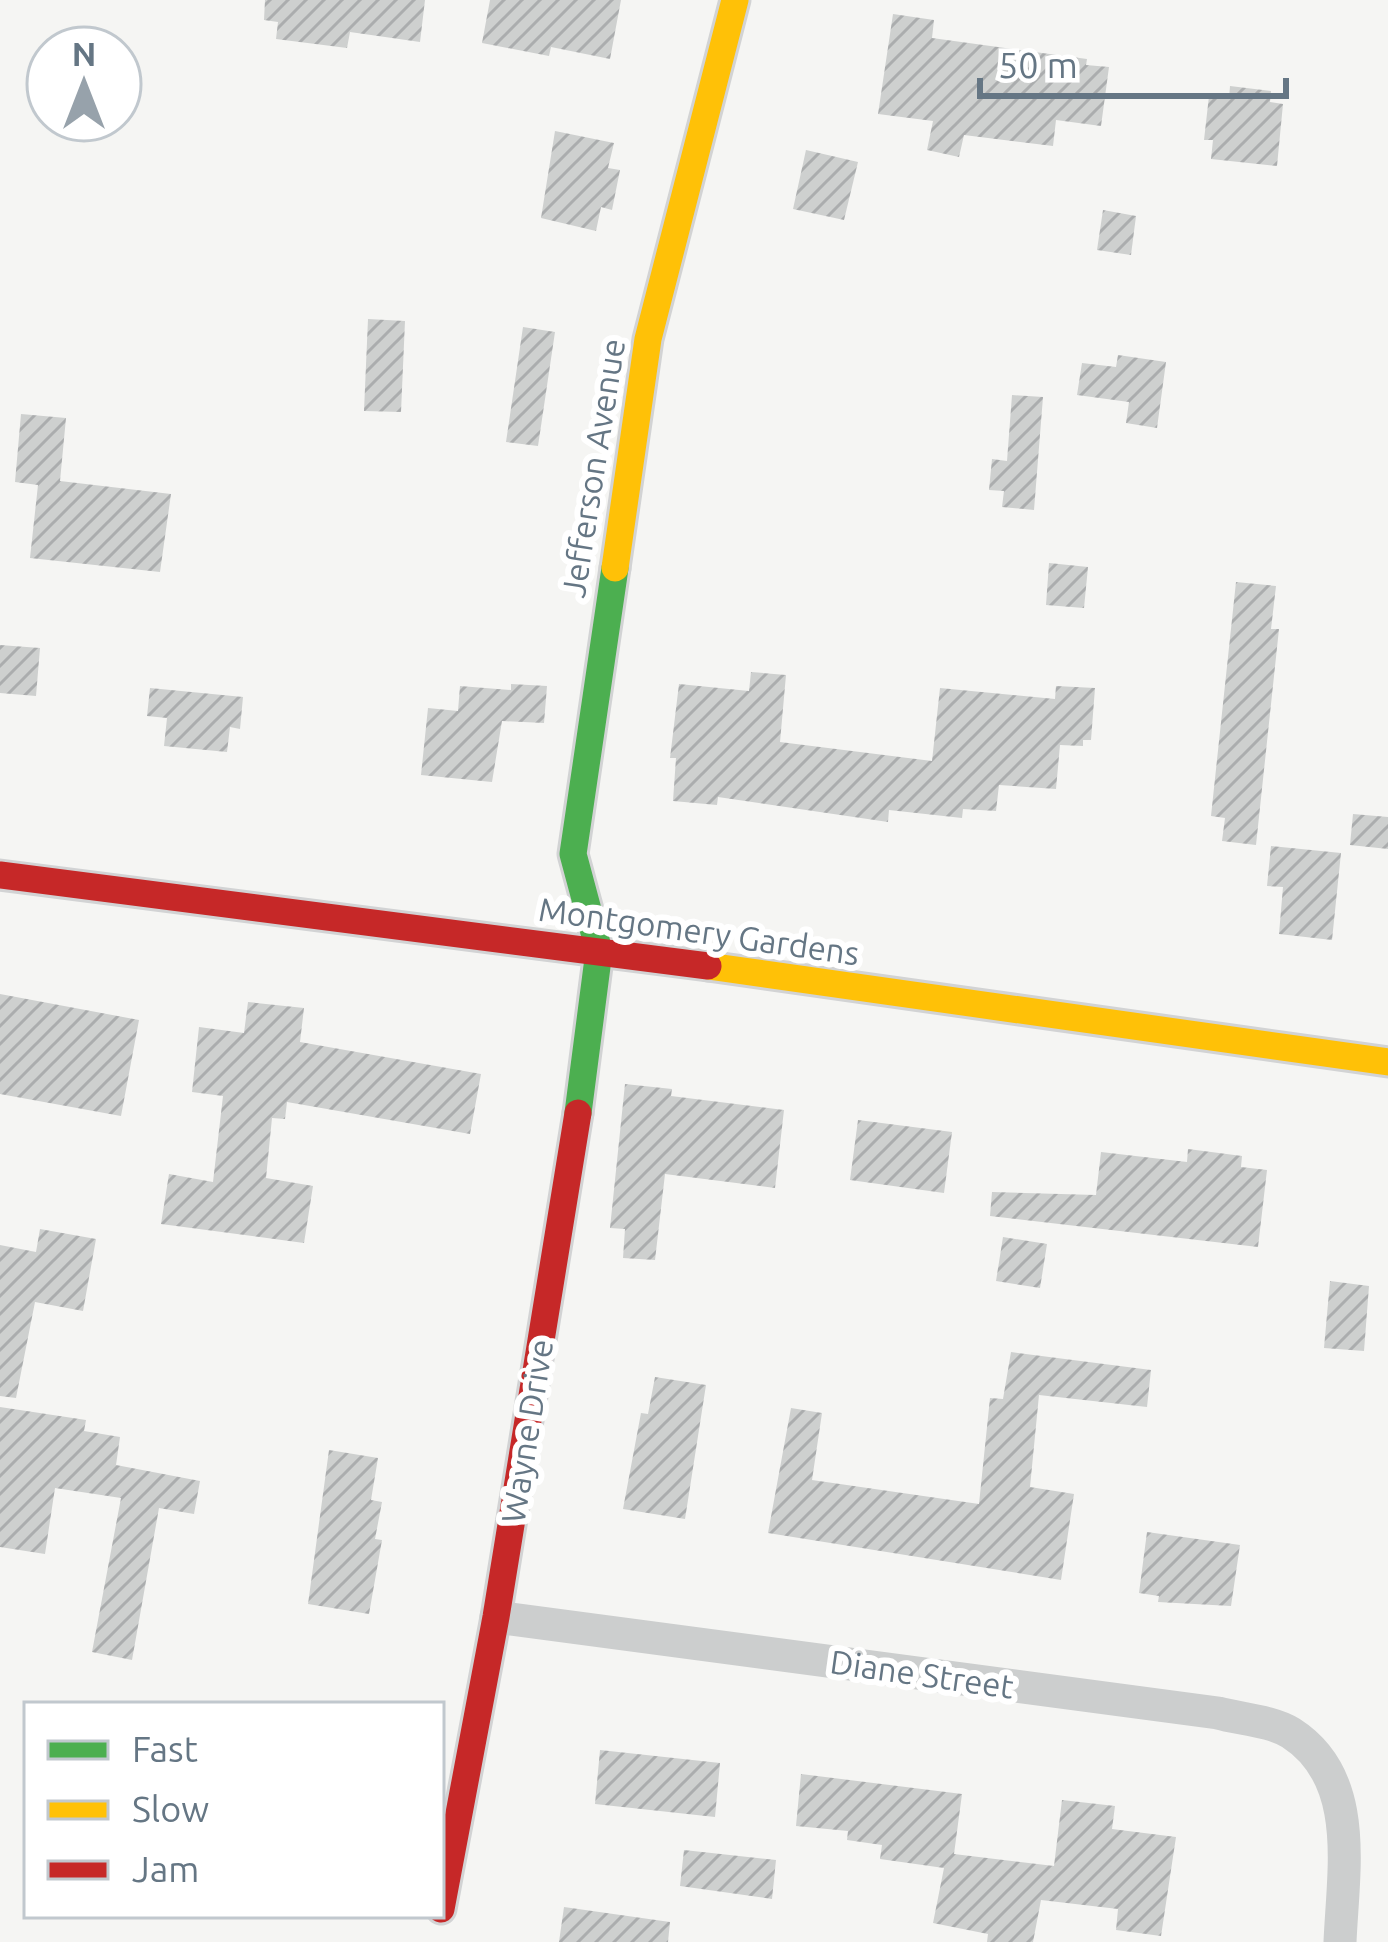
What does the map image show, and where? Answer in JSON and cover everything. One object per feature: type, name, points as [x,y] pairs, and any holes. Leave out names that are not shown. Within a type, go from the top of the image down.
[{"type":"street","name":"Jefferson Avenue","points":[[598,951],[573,854],[579,807],[648,339],[735,0]]},
{"type":"street","name":"Montgomery Gardens","points":[[0,875],[598,951],[1388,1062]]},
{"type":"street","name":"Wayne Drive","points":[[444,1896],[496,1617],[590,1039],[598,951]]},
{"type":"street","name":"Diane Street","points":[[496,1617],[1218,1713],[1289,1731],[1331,1770],[1344,1826],[1340,1942]]},
{"type":"building","points":[[265,0],[425,0],[420,42],[350,32],[347,48],[276,39],[278,22],[264,20]]},
{"type":"building","points":[[490,0],[621,0],[610,59],[551,47],[549,56],[482,43]]},
{"type":"building","points":[[893,14],[934,20],[932,38],[1087,59],[1086,65],[1109,67],[1101,126],[1056,120],[1053,146],[964,135],[959,157],[927,150],[933,121],[878,114]]},
{"type":"building","points":[[1230,86],[1271,91],[1270,102],[1283,104],[1277,166],[1211,159],[1213,140],[1204,140],[1209,96],[1229,99]]},
{"type":"building","points":[[555,131],[614,143],[608,168],[620,170],[612,210],[601,207],[596,231],[541,218]]},
{"type":"building","points":[[806,150],[858,162],[844,220],[793,209]]},
{"type":"building","points":[[1103,210],[1136,216],[1131,255],[1097,250]]},
{"type":"building","points":[[368,319],[405,321],[401,412],[364,411]]},
{"type":"building","points":[[523,327],[555,332],[538,446],[506,442]]},
{"type":"building","points":[[1118,355],[1166,362],[1157,428],[1126,423],[1129,402],[1077,395],[1082,363],[1116,367]]},
{"type":"building","points":[[1012,395],[1043,397],[1034,510],[1002,507],[1004,491],[989,490],[992,459],[1007,461]]},
{"type":"building","points":[[21,414],[66,418],[60,481],[171,494],[160,572],[30,558],[38,485],[15,482]]},
{"type":"building","points":[[1049,563],[1088,567],[1084,608],[1046,605]]},
{"type":"building","points":[[1236,582],[1276,586],[1271,629],[1279,629],[1256,845],[1222,841],[1225,818],[1211,816]]},
{"type":"building","points":[[0,645],[40,648],[36,696],[0,693]]},
{"type":"building","points":[[751,672],[786,675],[780,742],[932,761],[940,688],[1055,699],[1056,686],[1095,688],[1091,740],[1083,740],[1083,746],[1060,745],[1056,789],[999,785],[996,811],[963,809],[962,818],[889,810],[888,822],[718,797],[717,805],[673,801],[676,758],[670,758],[679,684],[749,691]]},
{"type":"building","points":[[511,684],[547,686],[544,723],[502,721],[492,782],[421,775],[428,708],[458,711],[460,686],[511,690]]},
{"type":"building","points":[[150,688],[243,697],[240,729],[230,727],[227,752],[164,746],[167,718],[147,716]]},
{"type":"building","points":[[1353,814],[1388,817],[1388,849],[1350,845]]},
{"type":"building","points":[[1271,846],[1341,853],[1332,940],[1279,934],[1283,887],[1267,886]]},
{"type":"building","points":[[0,994],[139,1020],[121,1116],[0,1094]]},
{"type":"building","points":[[248,1002],[304,1008],[300,1042],[481,1074],[470,1134],[287,1102],[285,1119],[272,1118],[266,1178],[313,1186],[304,1243],[161,1224],[169,1174],[213,1182],[223,1096],[192,1092],[199,1027],[244,1033]]},
{"type":"building","points":[[625,1084],[672,1089],[671,1096],[784,1110],[775,1188],[665,1174],[655,1260],[623,1258],[625,1229],[610,1228]]},
{"type":"building","points":[[858,1120],[952,1132],[944,1193],[850,1180]]},
{"type":"building","points":[[1188,1149],[1242,1156],[1241,1167],[1267,1170],[1258,1247],[990,1216],[992,1192],[1096,1195],[1101,1152],[1187,1162]]},
{"type":"building","points":[[40,1229],[96,1239],[83,1311],[35,1302],[16,1398],[0,1396],[0,1245],[36,1252]]},
{"type":"building","points":[[1003,1237],[1047,1244],[1040,1288],[996,1281]]},
{"type":"building","points":[[1330,1281],[1369,1286],[1364,1351],[1324,1348]]},
{"type":"building","points":[[1011,1352],[1151,1370],[1147,1407],[1039,1395],[1030,1487],[1074,1494],[1061,1580],[768,1533],[791,1408],[822,1413],[812,1480],[979,1504],[990,1398],[1003,1399]]},
{"type":"building","points":[[655,1377],[706,1385],[685,1519],[623,1509],[641,1413],[648,1414]]},
{"type":"building","points":[[0,1407],[86,1420],[84,1431],[120,1437],[116,1465],[200,1481],[194,1514],[159,1508],[132,1660],[92,1652],[121,1498],[55,1488],[45,1554],[0,1547]]},
{"type":"building","points":[[329,1450],[378,1458],[371,1500],[382,1502],[375,1539],[382,1540],[369,1614],[308,1604]]},
{"type":"building","points":[[1147,1532],[1240,1545],[1231,1606],[1158,1602],[1159,1596],[1139,1593]]},
{"type":"building","points":[[600,1750],[720,1763],[715,1817],[595,1804]]},
{"type":"building","points":[[801,1774],[962,1794],[954,1854],[1054,1866],[1062,1800],[1115,1806],[1112,1829],[1176,1837],[1161,1936],[1116,1930],[1118,1909],[1041,1900],[1033,1942],[987,1942],[988,1934],[933,1923],[944,1868],[880,1859],[882,1845],[847,1840],[848,1831],[796,1826]]},
{"type":"building","points":[[684,1850],[776,1860],[772,1899],[680,1886]]},
{"type":"building","points":[[564,1907],[670,1922],[668,1942],[559,1942]]},
{"type":"traffic: fast","points":[[578,1113],[599,951],[573,854],[615,568]]},
{"type":"traffic: slow","points":[[615,568],[648,339],[735,0]]},
{"type":"traffic: slow","points":[[708,966],[1388,1062]]},
{"type":"traffic: jam","points":[[0,875],[708,966]]},
{"type":"traffic: jam","points":[[444,1893],[496,1617],[578,1113]]}]
